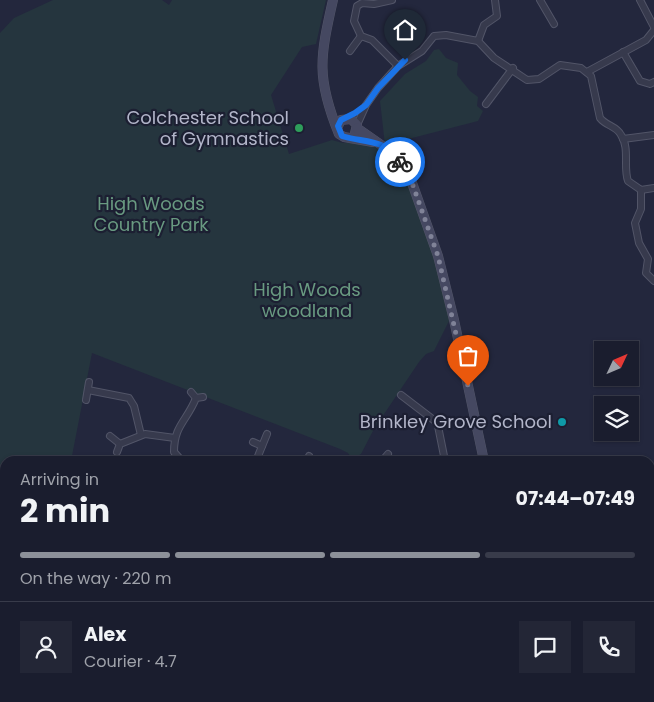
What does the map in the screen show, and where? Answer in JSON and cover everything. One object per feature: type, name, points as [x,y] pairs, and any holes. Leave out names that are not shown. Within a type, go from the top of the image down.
[{"type":"street","points":[[333,0],[321,58],[325,94],[342,136],[378,143]]},
{"type":"street","points":[[392,0],[374,4],[362,3],[357,6],[354,21],[361,36],[372,40],[398,66]]},
{"type":"street","points":[[478,41],[484,25],[498,16],[495,0]]},
{"type":"street","points":[[540,0],[554,24]]},
{"type":"street","points":[[587,72],[650,37],[654,29],[640,0]]},
{"type":"street","points":[[338,126],[366,105],[398,66],[422,51],[434,36],[446,35],[478,41],[494,58],[513,68],[527,80],[533,80],[560,65],[581,68],[587,72],[591,76],[600,118],[603,123],[618,130],[624,139],[628,181],[641,190],[654,188]]},
{"type":"street","points":[[350,51],[361,36]]},
{"type":"street","points":[[623,52],[640,81],[650,84],[654,82]]},
{"type":"street","points":[[486,101],[513,68]]},
{"type":"street","points":[[325,94],[336,110],[353,120],[357,127],[397,156],[411,180],[438,256],[454,320],[483,456]]},
{"type":"street","points":[[351,137],[366,105]]},
{"type":"street","points":[[624,139],[654,135]]},
{"type":"street","points":[[641,190],[641,209],[635,223],[637,236],[648,259],[646,273],[654,281]]},
{"type":"street","points":[[86,400],[89,382]]},
{"type":"street","points":[[88,390],[130,398],[134,406],[141,435]]},
{"type":"street","points":[[191,392],[196,398]]},
{"type":"street","points":[[401,395],[435,421],[438,426],[444,456]]},
{"type":"street","points":[[196,398],[203,397]]},
{"type":"street","points":[[178,456],[174,452],[175,438],[180,422],[191,411],[196,398]]},
{"type":"street","points":[[258,456],[267,434]]},
{"type":"street","points":[[117,452],[120,444],[141,435],[175,438]]},
{"type":"street","points":[[110,436],[120,444]]},
{"type":"street","points":[[253,442],[262,446]]},
{"type":"green space","name":"High Woods woodland","points":[[53,0],[162,0],[169,5],[172,0],[326,0],[316,44],[302,47],[271,95],[289,154],[332,140],[343,143],[366,142],[383,148],[402,167],[435,257],[450,319],[434,351],[426,354],[419,362],[374,429],[361,454],[350,456],[340,449],[92,353],[72,456],[0,456],[0,33],[14,18]]},
{"type":"green space","points":[[439,49],[446,58],[458,63],[457,75],[470,91],[478,97],[477,106],[483,111],[478,121],[385,145],[380,101],[405,74],[426,61],[434,50]]},
{"type":"way so far","points":[[400,162],[411,180],[438,256],[468,386]]},
{"type":"place","name":"Colchester School of Gymnastics","points":[[299,128]]},
{"type":"place","name":"Brinkley Grove School","points":[[562,422]]},
{"type":"route","points":[[400,162],[397,156],[378,143],[342,136],[338,126],[341,120],[348,118],[366,105],[370,97],[405,60]]},
{"type":"park label","name":"High Woods Country Park","points":[[151,214]]}]
